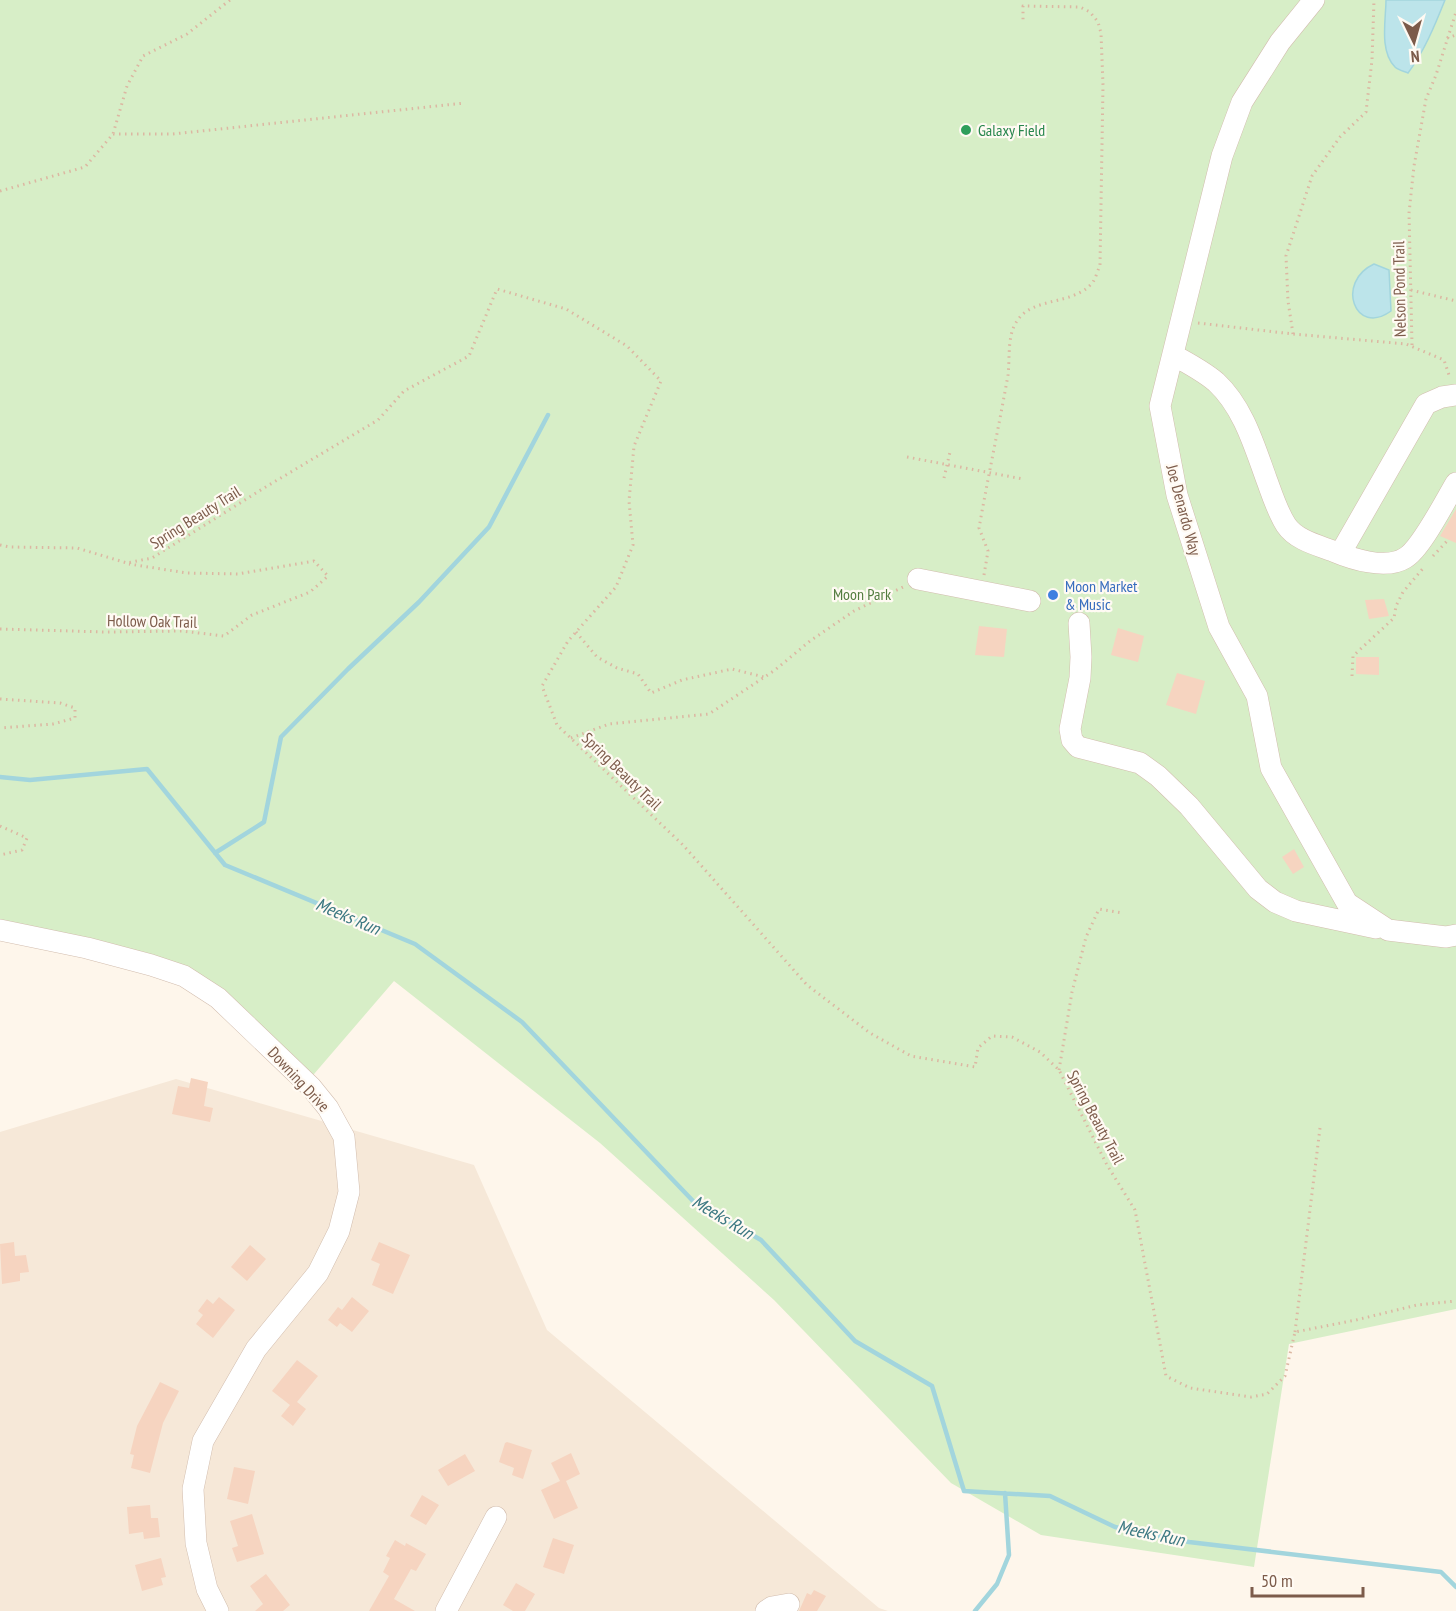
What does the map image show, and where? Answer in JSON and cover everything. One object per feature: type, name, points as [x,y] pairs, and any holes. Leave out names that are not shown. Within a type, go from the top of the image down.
[{"type":"street","name":"Joe Denardo Way","points":[[1314,0],[1280,42],[1242,102],[1222,156],[1160,406],[1177,495],[1219,627],[1257,696],[1271,768],[1347,903],[1388,930],[1446,937],[1456,935]]},
{"type":"street","points":[[1173,354],[1215,382],[1233,401],[1246,425],[1276,504],[1287,526],[1300,538],[1340,554],[1373,562],[1391,563],[1404,559],[1414,550],[1456,483]]},
{"type":"street","points":[[1340,554],[1426,404],[1442,397],[1455,395]]},
{"type":"street","points":[[918,579],[1030,601]]},
{"type":"street","points":[[1079,623],[1080,678],[1071,729],[1072,740],[1078,747],[1140,762],[1158,776],[1189,806],[1258,890],[1275,902],[1296,911],[1388,930]]},
{"type":"street","name":"Downing Drive","points":[[0,930],[87,948],[184,976],[218,998],[311,1088],[328,1108],[344,1137],[349,1192],[339,1232],[318,1273],[256,1349],[203,1441],[193,1489],[196,1543],[207,1589],[218,1611]]},
{"type":"street","points":[[446,1611],[496,1517]]},
{"type":"street","points":[[766,1611],[772,1607],[789,1604]]},
{"type":"path","points":[[0,191],[85,167],[113,134],[127,86],[143,56],[187,34],[230,0]]},
{"type":"path","points":[[1293,334],[1288,301],[1286,256],[1312,176],[1340,137],[1366,112],[1372,60],[1374,0]]},
{"type":"path","points":[[980,591],[988,551],[979,528],[1015,322],[1024,313],[1080,292],[1093,282],[1100,265],[1103,84],[1101,33],[1098,22],[1090,12],[1080,8],[1037,5],[1023,6],[1023,20]]},
{"type":"path","name":"Nelson Pond Trail","points":[[1181,322],[1412,345],[1409,213],[1414,166],[1426,99],[1456,12]]},
{"type":"path","points":[[1447,38],[1456,35]]},
{"type":"path","points":[[113,134],[173,134],[465,103]]},
{"type":"path","name":"Spring Beauty Trail","points":[[127,563],[152,558],[378,420],[404,392],[469,356],[497,289],[566,309],[627,346],[661,381],[634,446],[629,501],[633,545],[616,587],[568,641],[542,686],[557,725],[682,845],[807,985],[870,1033],[911,1056],[975,1067],[978,1048],[992,1036],[1012,1037],[1040,1052],[1059,1070],[1107,1165],[1135,1210],[1166,1376],[1190,1388],[1251,1397],[1267,1394],[1285,1376],[1295,1332]]},
{"type":"path","points":[[1411,290],[1456,301]]},
{"type":"path","points":[[1412,345],[1444,360],[1455,395]]},
{"type":"path","points":[[944,478],[950,452]]},
{"type":"path","points":[[908,457],[1023,479]]},
{"type":"path","points":[[1352,676],[1353,656],[1394,618],[1396,606],[1403,592],[1448,540]]},
{"type":"path","points":[[0,545],[76,548],[127,563]]},
{"type":"path","name":"Hollow Oak Trail","points":[[0,629],[106,632],[182,631],[224,636],[252,615],[310,592],[328,576],[314,561],[238,574],[187,573],[127,563]]},
{"type":"path","points":[[571,738],[609,724],[709,714],[854,611],[918,579]]},
{"type":"path","points":[[576,632],[597,657],[617,668],[638,674],[651,693],[682,680],[732,669],[764,677]]},
{"type":"path","points":[[0,699],[60,703],[75,708],[75,718],[53,724],[0,728]]},
{"type":"path","points":[[0,826],[27,838],[22,850],[0,855]]},
{"type":"path","points":[[1059,1070],[1072,992],[1086,937],[1100,909],[1122,913]]},
{"type":"path","points":[[1320,1128],[1295,1332],[1417,1305],[1456,1301]]},
{"type":"shaded area","points":[[176,1079],[474,1165],[547,1330],[879,1608],[888,1611],[0,1611],[0,1132]]},
{"type":"green space","name":"Moon Park","points":[[0,0],[1456,0],[1456,1309],[1289,1344],[1254,1567],[1041,1535],[951,1483],[774,1300],[600,1143],[394,981],[302,1088],[167,965],[0,936]]},
{"type":"water","points":[[1386,0],[1445,0],[1424,47],[1408,73],[1395,67],[1387,52],[1384,35]]},
{"type":"water","points":[[1374,264],[1389,270],[1391,311],[1378,317],[1368,317],[1354,304],[1353,294],[1355,283],[1362,272]]},
{"type":"building","points":[[1456,509],[1456,543],[1440,536]]},
{"type":"building","points":[[1384,599],[1389,616],[1369,619],[1365,600]]},
{"type":"building","points":[[979,626],[1007,629],[1004,657],[975,655]]},
{"type":"building","points":[[1118,628],[1144,636],[1138,662],[1111,655]]},
{"type":"building","points":[[1356,657],[1379,657],[1379,675],[1356,674]]},
{"type":"building","points":[[1177,673],[1205,681],[1196,714],[1166,705]]},
{"type":"building","points":[[1294,849],[1304,867],[1293,874],[1282,857]]},
{"type":"building","points":[[191,1078],[208,1082],[204,1106],[213,1108],[210,1122],[172,1114],[178,1086],[189,1088]]},
{"type":"building","points":[[14,1242],[15,1256],[26,1255],[29,1272],[20,1273],[20,1281],[2,1284],[0,1244]]},
{"type":"building","points":[[379,1242],[410,1255],[393,1294],[372,1285],[380,1264],[371,1260]]},
{"type":"building","points":[[250,1245],[266,1259],[247,1281],[231,1267]]},
{"type":"building","points":[[219,1297],[235,1310],[213,1338],[196,1324],[203,1315],[198,1311],[207,1299],[213,1304]]},
{"type":"building","points":[[352,1297],[369,1311],[352,1332],[340,1323],[337,1327],[328,1320],[338,1307],[342,1310]]},
{"type":"building","points":[[297,1360],[318,1376],[297,1402],[306,1409],[293,1426],[281,1416],[290,1405],[272,1391]]},
{"type":"building","points":[[160,1382],[179,1391],[163,1423],[150,1473],[131,1468],[134,1455],[130,1454],[137,1426]]},
{"type":"building","points":[[507,1442],[532,1450],[523,1479],[512,1475],[514,1468],[499,1462]]},
{"type":"building","points":[[571,1453],[580,1474],[566,1481],[578,1508],[554,1519],[541,1490],[560,1481],[551,1463]]},
{"type":"building","points":[[465,1454],[475,1471],[448,1486],[438,1470]]},
{"type":"building","points":[[234,1467],[255,1471],[248,1504],[227,1499]]},
{"type":"building","points":[[422,1495],[439,1505],[426,1525],[410,1516]]},
{"type":"building","points":[[150,1505],[151,1518],[158,1518],[160,1537],[144,1539],[143,1532],[129,1534],[127,1507]]},
{"type":"building","points":[[252,1514],[264,1554],[237,1562],[232,1548],[238,1546],[230,1521]]},
{"type":"building","points":[[553,1538],[574,1545],[564,1574],[543,1567]]},
{"type":"building","points":[[395,1540],[426,1554],[416,1571],[411,1569],[394,1599],[415,1611],[369,1611],[389,1576],[383,1572],[390,1558],[386,1556]]},
{"type":"building","points":[[161,1558],[166,1577],[161,1578],[163,1585],[142,1591],[135,1565]]},
{"type":"building","points":[[266,1574],[290,1605],[283,1611],[255,1611],[263,1604],[250,1586]]},
{"type":"building","points":[[516,1583],[535,1594],[525,1611],[513,1611],[503,1605]]},
{"type":"building","points":[[814,1590],[826,1596],[817,1611],[799,1611],[807,1593],[811,1595]]},
{"type":"waterway","points":[[215,853],[264,822],[281,737],[419,602],[489,527],[548,415]]},
{"type":"waterway","name":"Meeks Run","points":[[0,777],[30,780],[147,769],[225,865],[415,944],[522,1022],[693,1201],[761,1240],[855,1341],[932,1386],[964,1491],[1050,1496],[1115,1527],[1189,1542],[1441,1572],[1456,1587]]},
{"type":"waterway","points":[[975,1611],[997,1584],[1009,1555],[1005,1493]]},
{"type":"place","name":"Galaxy Field","points":[[966,130]]},
{"type":"place","name":"Moon Market & Music","points":[[1053,595]]}]
